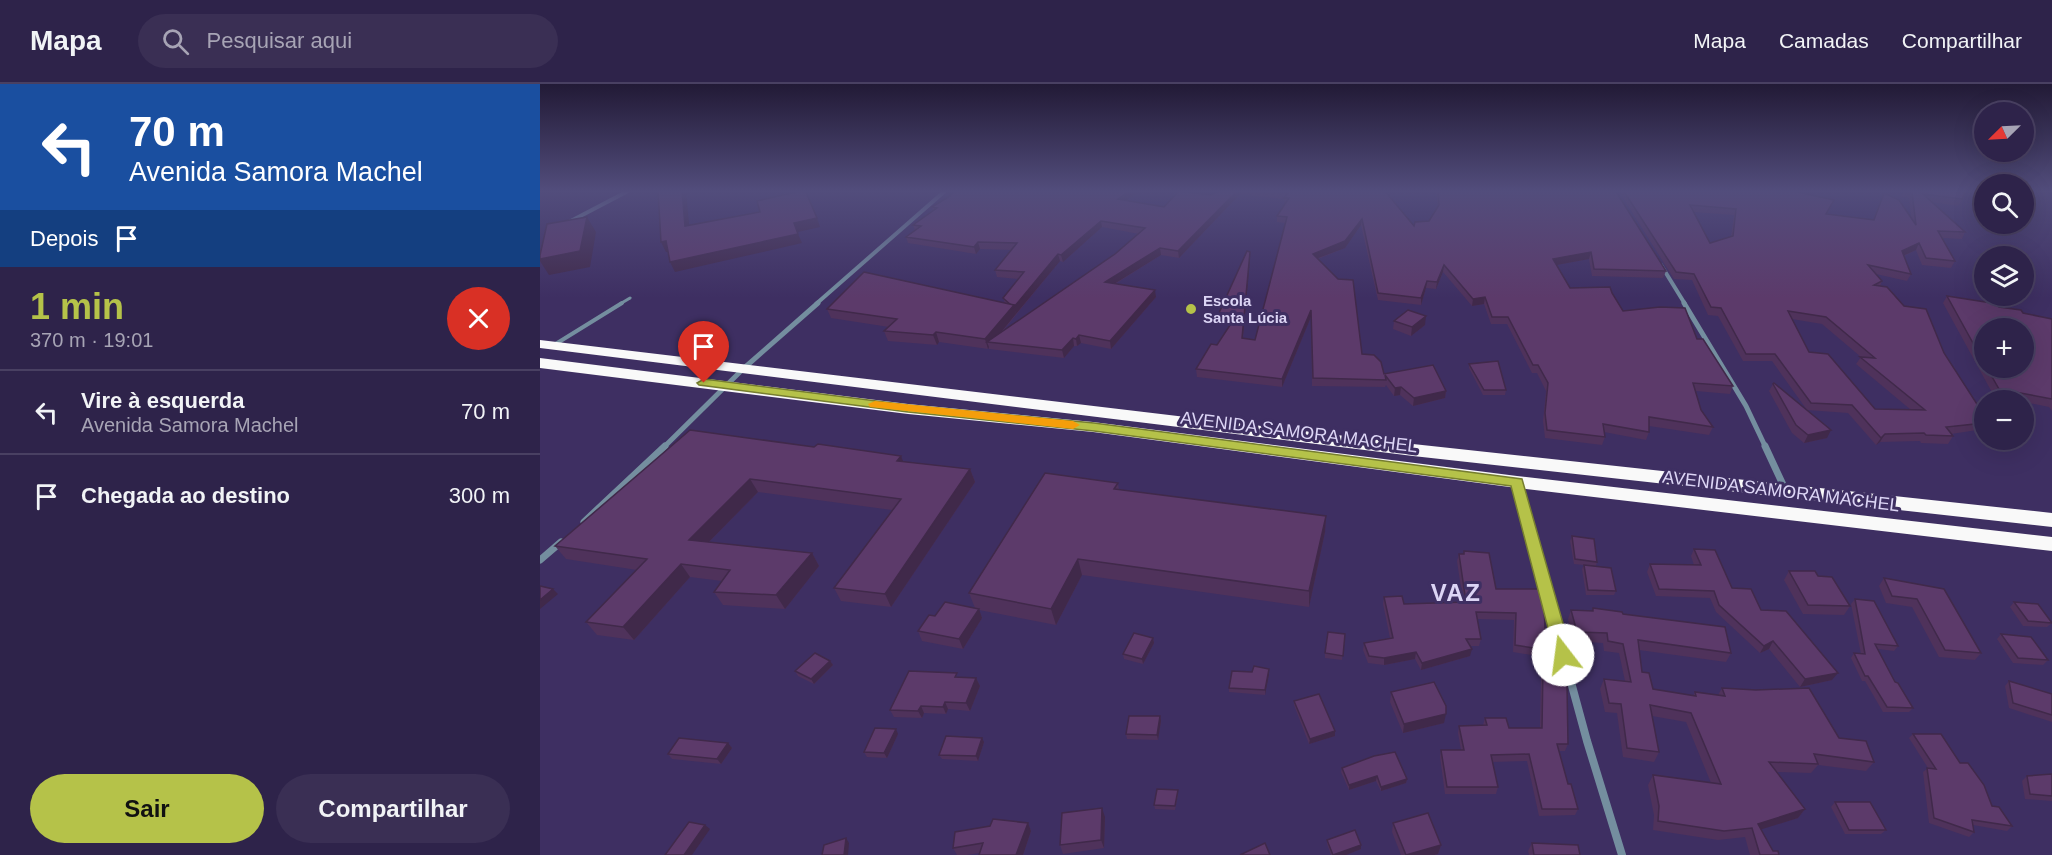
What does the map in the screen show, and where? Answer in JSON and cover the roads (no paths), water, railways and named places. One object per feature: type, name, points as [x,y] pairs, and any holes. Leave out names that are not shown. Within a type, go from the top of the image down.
[{"type":"highway","name":"AVENIDA SAMORA MACHEL","points":[[547,344],[1413,450],[2052,520]]},
{"type":"highway","name":"AVENIDA SAMORA MACHEL","points":[[540,363],[908,409],[1094,427],[1517,482],[2052,544]]},
{"type":"street","points":[[576,529],[654,457],[725,385],[905,226]]},
{"type":"street","points":[[1658,259],[1746,406],[1786,490]]},
{"type":"street","points":[[1517,482],[1587,741],[1622,855]]},
{"type":"street","points":[[540,560],[567,537]]},
{"type":"lane","points":[[547,344],[630,298]]},
{"type":"place","name":"Escola Santa Lúcia","points":[[1191,309]]},
{"type":"district","name":"VAZ","points":[[1456,592]]}]
